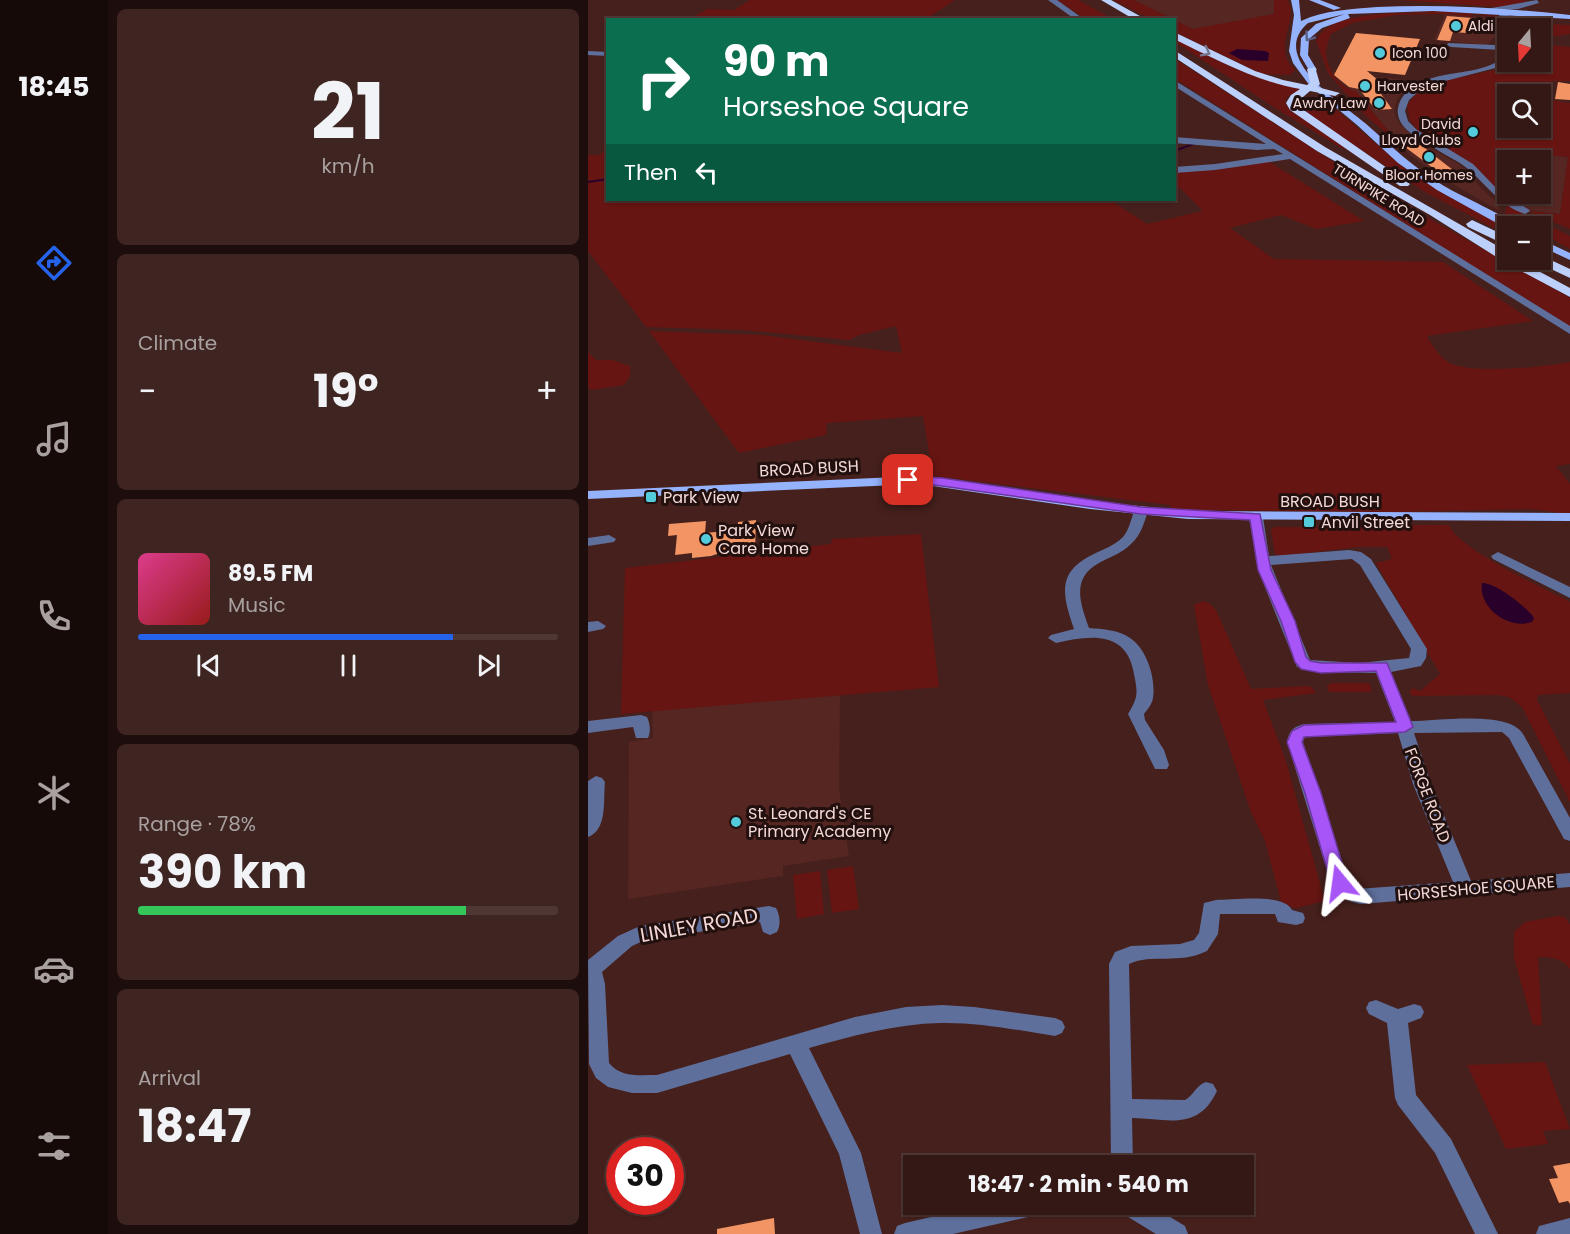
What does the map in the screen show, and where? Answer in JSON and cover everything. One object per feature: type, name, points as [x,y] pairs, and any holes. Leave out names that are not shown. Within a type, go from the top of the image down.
[{"type":"highway","points":[[1101,2],[1119,18]]},
{"type":"highway","points":[[1101,2],[1129,18]]},
{"type":"highway","points":[[1101,2],[1138,18]]},
{"type":"highway","points":[[1176,36],[1228,63],[1267,78],[1315,88],[1332,96]]},
{"type":"highway","points":[[1176,46],[1303,128],[1497,245]]},
{"type":"highway","points":[[1176,54],[1321,149],[1437,210],[1497,237]]},
{"type":"highway","points":[[1267,78],[1294,78],[1307,70],[1316,80],[1315,88]]},
{"type":"highway","points":[[1315,88],[1295,97],[1291,103],[1296,110],[1497,251]]},
{"type":"highway","points":[[1295,97],[1332,96]]},
{"type":"highway","points":[[1551,264],[1570,274]]},
{"type":"highway","points":[[1529,270],[1570,293]]},
{"type":"highway","points":[[1543,270],[1570,284]]},
{"type":"main road","points":[[1295,0],[1298,15],[1292,52],[1307,70],[1393,155],[1414,171],[1497,219]]},
{"type":"main road","points":[[1313,0],[1342,7],[1408,8],[1533,18]]},
{"type":"main road","points":[[1324,0],[1342,7]]},
{"type":"main road","points":[[1362,2],[1490,9],[1533,18]]},
{"type":"main road","points":[[1296,29],[1313,16],[1342,7],[1384,3]]},
{"type":"main road","points":[[1423,4],[1533,18]]},
{"type":"main road","points":[[1339,18],[1343,12],[1342,7]]},
{"type":"main road","points":[[1307,70],[1303,53],[1305,38],[1315,28],[1339,18],[1365,12],[1408,8]]},
{"type":"main road","points":[[1551,22],[1570,21]]},
{"type":"main road","points":[[1551,248],[1570,257]]},
{"type":"main road","name":"BROAD BUSH","points":[[588,495],[919,480],[1141,511],[1256,517],[1570,517]]},
{"type":"street","points":[[1052,0],[1079,18]]},
{"type":"street","points":[[1490,9],[1518,7],[1538,2],[1540,6],[1533,18]]},
{"type":"street","points":[[1500,15],[1508,18]]},
{"type":"street","points":[[1451,45],[1497,46]]},
{"type":"street","points":[[588,53],[606,54]]},
{"type":"street","points":[[1497,64],[1420,87],[1407,96],[1402,103],[1401,114],[1414,132],[1470,166],[1498,195],[1525,211]]},
{"type":"street","name":"TURNPIKE ROAD","points":[[1176,83],[1570,331]]},
{"type":"street","points":[[1176,140],[1273,146]]},
{"type":"street","points":[[1176,170],[1215,167],[1289,156]]},
{"type":"street","points":[[1083,632],[1071,589],[1075,576],[1087,563],[1126,544],[1136,529],[1141,511]]},
{"type":"street","points":[[1256,517],[1263,561],[1268,579],[1288,621],[1303,663],[1310,667],[1333,669],[1403,665],[1416,662],[1419,649],[1362,558],[1356,555],[1329,555],[1263,561]]},
{"type":"street","points":[[588,542],[609,539]]},
{"type":"street","points":[[1498,556],[1570,593]]},
{"type":"street","points":[[1056,638],[1083,632],[1101,634],[1123,640],[1137,652],[1141,662],[1145,696],[1136,714],[1137,720],[1156,750],[1161,765]]},
{"type":"street","name":"FORGE ROAD","points":[[1382,666],[1405,727],[1415,765],[1465,889]]},
{"type":"street","points":[[588,727],[641,721],[642,734]]},
{"type":"street","name":"HORSESHOE SQUARE","points":[[1570,834],[1515,734],[1506,728],[1490,725],[1304,730],[1297,734],[1294,742],[1344,891],[1361,897],[1570,880]]},
{"type":"street","points":[[588,830],[593,824],[596,782]]},
{"type":"street","points":[[1122,1155],[1119,963],[1122,958],[1136,952],[1184,951],[1200,944],[1208,936],[1211,908],[1278,907],[1283,910],[1285,917],[1296,918]]},
{"type":"street","name":"LINLEY ROAD","points":[[589,970],[625,941],[640,934],[769,913],[770,927]]},
{"type":"street","points":[[589,970],[593,974],[595,984],[596,1047],[602,1072],[619,1082],[634,1084],[657,1084],[855,1026],[923,1014],[974,1016],[1055,1027]]},
{"type":"street","points":[[1376,1008],[1406,1015],[1406,1098],[1443,1146],[1487,1234]]},
{"type":"street","points":[[796,1044],[850,1153],[871,1234]]},
{"type":"street","points":[[1122,1108],[1188,1110],[1197,1104],[1206,1092]]},
{"type":"street","points":[[905,1234],[989,1215]]},
{"type":"street","points":[[1146,1215],[1177,1234]]},
{"type":"street","points":[[1547,1234],[1570,1229]]},
{"type":"shaded area","points":[[750,0],[955,0],[928,18],[692,18],[707,9],[734,10]]},
{"type":"shaded area","points":[[1057,0],[1078,0],[1111,18],[1084,18]]},
{"type":"shaded area","points":[[1113,0],[1134,0],[1171,18],[1149,18]]},
{"type":"shaded area","points":[[1134,0],[1274,0],[1273,18],[1200,33],[1176,21],[1176,18],[1170,18]]},
{"type":"shaded area","points":[[1274,0],[1288,0],[1291,15],[1285,51],[1289,63],[1295,70],[1290,75],[1262,74],[1176,32],[1176,21],[1193,29],[1274,14]]},
{"type":"shaded area","points":[[1399,0],[1527,1],[1512,6],[1497,7]]},
{"type":"shaded area","points":[[1409,10],[1477,14],[1509,18],[1471,14],[1474,17],[1445,14],[1396,15],[1352,23],[1331,34],[1326,54],[1332,72],[1345,86],[1356,91],[1392,138],[1367,117],[1328,73],[1316,41],[1324,30],[1353,18],[1390,13],[1437,12],[1399,11],[1365,14]]},
{"type":"shaded area","points":[[1445,14],[1497,19],[1497,34],[1487,45],[1434,40]]},
{"type":"shaded area","points":[[1551,24],[1570,25],[1570,34],[1552,37]]},
{"type":"shaded area","points":[[1176,39],[1238,70],[1305,89],[1288,96],[1285,101],[1286,105],[1346,149],[1275,108],[1176,43]]},
{"type":"shaded area","name":"David Lloyd Clubs","points":[[1551,45],[1570,47],[1570,81],[1552,81],[1550,84],[1497,84],[1497,138],[1551,138],[1551,100],[1570,103],[1570,229],[1551,221],[1551,216],[1540,216],[1528,211],[1560,214],[1568,157],[1551,155],[1551,150],[1497,150],[1497,186],[1494,186],[1473,165],[1418,131],[1410,121],[1407,105],[1416,94],[1435,83],[1497,68],[1497,72],[1551,72]]},
{"type":"shaded area","points":[[1237,49],[1265,51],[1269,53],[1268,61],[1242,60],[1229,53]]},
{"type":"shaded area","points":[[1176,60],[1361,180],[1497,257],[1497,270],[1520,270],[1570,298],[1570,327],[1176,80]]},
{"type":"shaded area","points":[[1332,72],[1424,82],[1403,92],[1397,100],[1394,111],[1398,122],[1415,139],[1460,165],[1497,204],[1500,204],[1498,210],[1442,178],[1410,155],[1392,138],[1393,136],[1356,93],[1339,81]]},
{"type":"shaded area","points":[[1303,99],[1325,100],[1408,171],[1442,193],[1497,223],[1497,230],[1423,191],[1306,113],[1297,104]]},
{"type":"shaded area","points":[[606,148],[606,201],[1112,201],[1147,224],[1203,211],[1176,184],[1176,172],[1268,161],[1364,221],[1316,229],[1281,215],[1230,228],[1274,259],[1443,262],[1533,321],[1427,336],[1445,360],[1458,366],[1489,369],[1526,368],[1570,362],[1570,464],[1556,466],[1570,484],[1570,514],[1530,509],[1401,512],[1190,510],[1171,508],[1170,505],[933,476],[923,416],[827,423],[826,435],[739,453],[649,331],[762,335],[902,353],[896,326],[859,335],[849,340],[743,330],[646,327],[588,251],[588,155],[600,155]]},
{"type":"shaded area","points":[[1551,155],[1568,157],[1560,214],[1528,210],[1518,204],[1551,204]]},
{"type":"shaded area","points":[[1507,205],[1529,216],[1509,216],[1505,214]]},
{"type":"shaded area","points":[[1551,227],[1570,236],[1570,249],[1551,239]]},
{"type":"shaded area","points":[[588,352],[596,360],[612,360],[630,366],[630,376],[624,385],[591,390],[588,387]]},
{"type":"shaded area","points":[[1386,525],[1449,525],[1456,535],[1484,556],[1570,602],[1570,693],[1538,695],[1537,700],[1570,764],[1570,802],[1522,707],[1509,697],[1497,695],[1413,696],[1409,692],[1413,688],[1420,691],[1440,674],[1376,563],[1392,559],[1387,547],[1358,547],[1280,556],[1275,554],[1271,530],[1274,527],[1388,527]]},
{"type":"shaded area","points":[[921,534],[939,687],[621,714],[625,568],[729,556],[772,556],[775,550],[831,544],[832,539]]},
{"type":"shaded area","points":[[1482,583],[1495,586],[1518,602],[1534,618],[1532,622],[1514,623],[1497,615],[1485,601]]},
{"type":"shaded area","points":[[1203,601],[1216,610],[1251,689],[1305,686],[1312,687],[1316,693],[1263,700],[1285,758],[1325,901],[1296,908],[1282,905],[1265,841],[1251,812],[1208,685],[1194,605]]},
{"type":"shaded area","points":[[1332,683],[1369,683],[1372,690],[1370,692],[1329,692],[1327,686]]},
{"type":"shaded area","name":"St. Leonard's CE Primary Academy","points":[[840,695],[839,788],[849,856],[783,866],[783,876],[628,899],[629,742],[653,738],[652,710]]},
{"type":"shaded area","points":[[853,866],[859,909],[832,913],[827,870]]},
{"type":"shaded area","points":[[820,871],[824,914],[797,919],[793,875]]},
{"type":"shaded area","points":[[1558,916],[1565,917],[1570,925],[1570,969],[1560,960],[1538,957],[1542,1025],[1533,1025],[1514,958],[1514,932],[1525,922]]},
{"type":"shaded area","points":[[1545,1062],[1570,1129],[1543,1131],[1548,1144],[1506,1149],[1467,1065]]},
{"type":"building","name":"Aldi","points":[[1447,16],[1472,18],[1467,33],[1453,32],[1450,41],[1437,40]]},
{"type":"building","name":"Icon 100","points":[[1356,33],[1420,39],[1405,75],[1367,71],[1384,85],[1376,87],[1392,109],[1376,110],[1359,89],[1349,87],[1334,75]]},
{"type":"building","points":[[1558,82],[1570,84],[1570,100],[1555,99]]},
{"type":"building","name":"Bloor Homes","points":[[1421,145],[1453,170],[1437,171],[1405,147]]},
{"type":"building","name":"Park View Care Home","points":[[756,520],[755,550],[717,551],[717,554],[711,556],[692,558],[692,553],[675,555],[677,535],[668,536],[669,524],[706,521],[705,533],[738,530],[738,522]]},
{"type":"building","points":[[1570,1163],[1570,1204],[1568,1201],[1559,1203],[1549,1179],[1558,1178],[1553,1166]]},
{"type":"building","points":[[774,1218],[775,1234],[717,1234],[717,1229]]},
{"type":"waterway","points":[[1176,150],[1196,143]]},
{"type":"waterway","points":[[588,182],[606,179]]},
{"type":"place","name":"Aldi","points":[[1456,26]]},
{"type":"place","name":"Icon 100","points":[[1380,53]]},
{"type":"place","name":"Harvester","points":[[1365,86]]},
{"type":"place","name":"Awdry Law","points":[[1379,103]]},
{"type":"place","name":"David Lloyd Clubs","points":[[1473,132]]},
{"type":"place","name":"Bloor Homes","points":[[1429,157]]},
{"type":"place","name":"Park View","points":[[651,497]]},
{"type":"place","name":"Anvil Street","points":[[1309,522]]},
{"type":"place","name":"Park View Care Home","points":[[706,539]]},
{"type":"place","name":"St. Leonard's CE Primary Academy","points":[[736,822]]},
{"type":"route","points":[[908,480],[942,482],[1141,511],[1256,517],[1265,570],[1288,621],[1300,659],[1310,667],[1321,668],[1382,666],[1405,727],[1304,730],[1297,734],[1294,742],[1313,793],[1340,883]]}]
